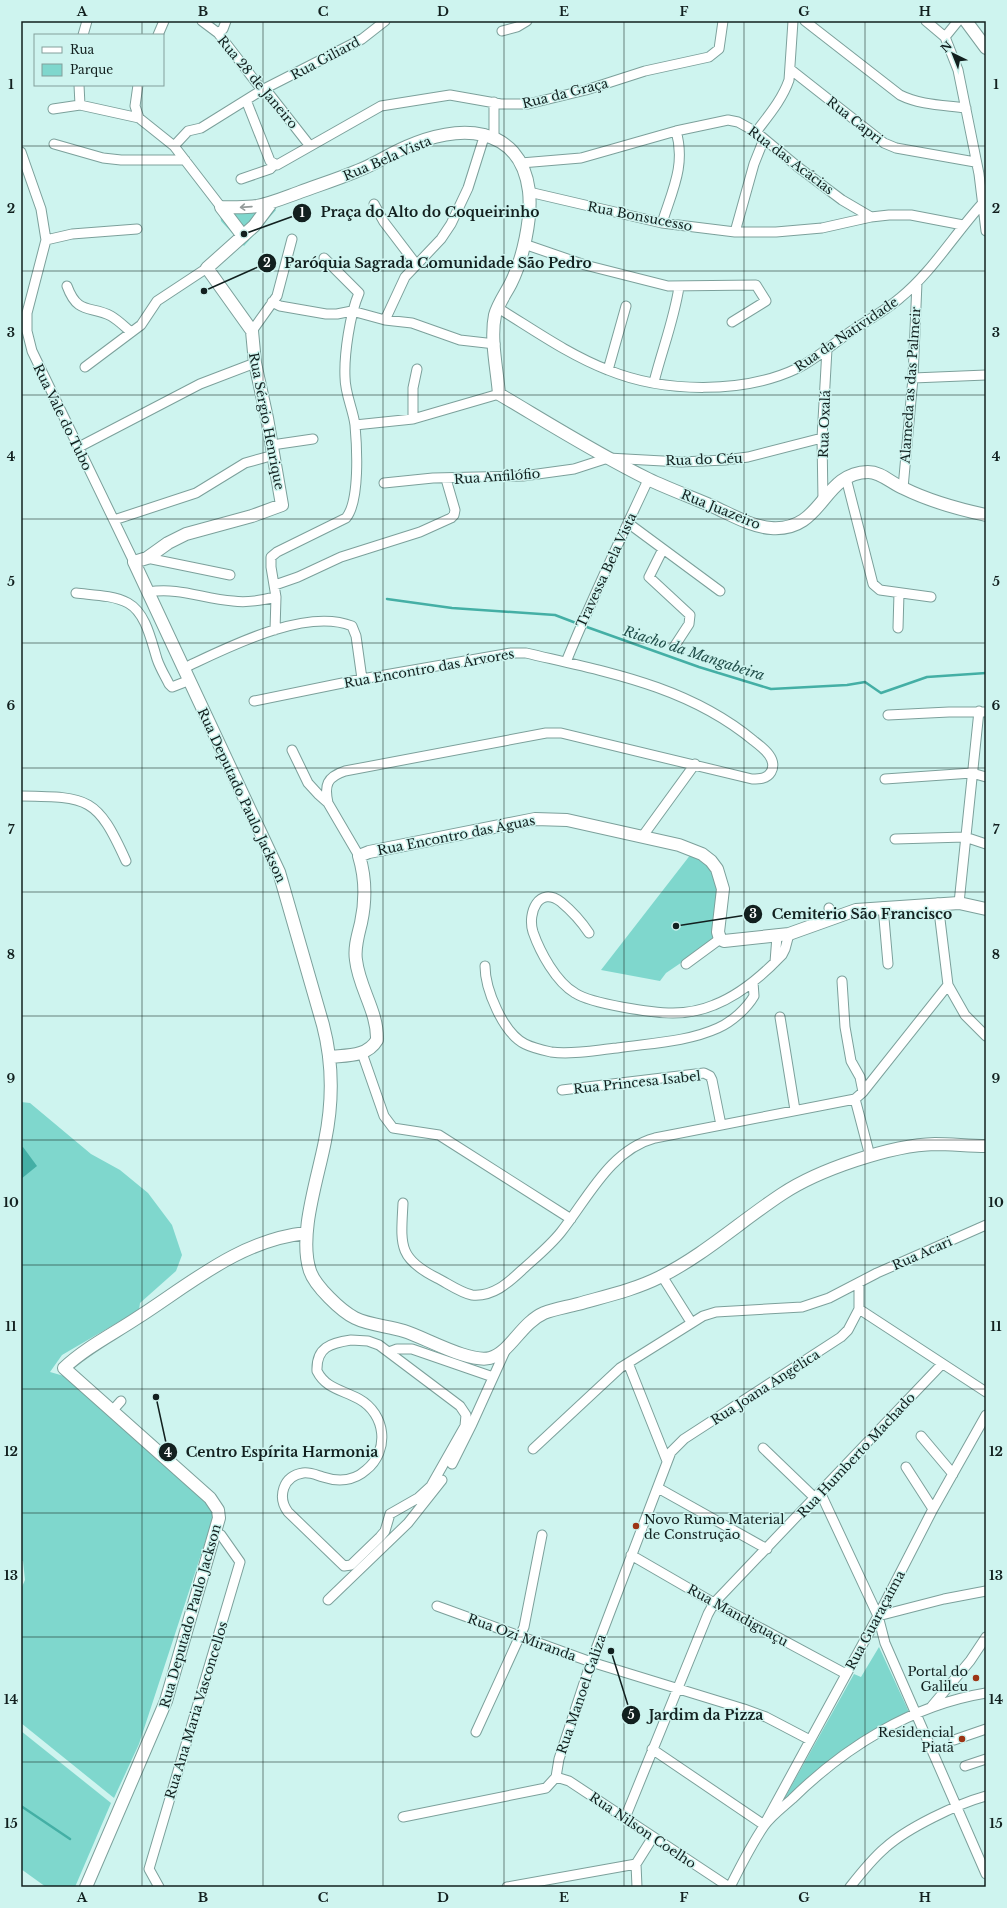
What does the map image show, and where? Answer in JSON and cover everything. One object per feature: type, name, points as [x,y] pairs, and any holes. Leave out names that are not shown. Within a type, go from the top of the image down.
[{"type":"main road","points":[[966,21],[985,45]]},
{"type":"main road","name":"Rua Bela Vista","points":[[221,207],[246,207],[272,202],[359,170],[419,142],[451,134],[470,132],[489,136]]},
{"type":"main road","points":[[489,136],[502,142],[521,163],[529,192],[524,244],[516,272],[498,308],[494,323],[494,344],[499,394]]},
{"type":"main road","points":[[252,331],[207,268],[263,216],[272,202]]},
{"type":"main road","points":[[221,207],[243,236]]},
{"type":"main road","name":"Rua Sérgio Henrique","points":[[146,558],[168,543],[186,534],[278,508],[282,505],[273,450],[255,363],[252,331]]},
{"type":"main road","name":"Rua Juazeiro","points":[[499,394],[648,480],[748,522],[770,528],[786,528],[799,524],[815,511],[823,500],[846,478]]},
{"type":"main road","points":[[846,478],[856,474],[876,473],[903,488],[940,503],[986,515]]},
{"type":"main road","points":[[134,562],[146,558]]},
{"type":"main road","name":"Rua Vale do Tubo","points":[[134,562],[184,668]]},
{"type":"main road","name":"Rua Deputado Paulo Jackson","points":[[184,668],[279,872],[291,910],[315,1002],[323,1025],[329,1057],[332,1088]]},
{"type":"main road","name":"Rua Encontro das Águas","points":[[359,856],[369,852],[535,819],[567,820],[679,845],[702,854],[717,869],[723,889],[718,932],[720,939]]},
{"type":"main road","points":[[329,1057],[362,1053],[374,1045],[377,1040],[378,1033],[374,1017],[357,973],[356,958],[365,890],[365,878],[359,856]]},
{"type":"main road","points":[[720,939],[729,941],[783,935],[829,913],[882,907],[959,903],[986,909]]},
{"type":"main road","name":"Rua Deputado Paulo Jackson","points":[[89,1882],[166,1701],[218,1534],[219,1518],[218,1510],[210,1498],[64,1368],[200,1275],[233,1256],[282,1237],[306,1233],[326,1137],[332,1088],[342,1056]]},
{"type":"main road","points":[[306,1233],[309,1269],[314,1279],[320,1288],[353,1317],[363,1322],[382,1324],[404,1331],[474,1358],[491,1358],[507,1348],[522,1329],[543,1314],[628,1290],[662,1276],[700,1253],[782,1194],[802,1182],[870,1156],[913,1146],[936,1144],[986,1146]]},
{"type":"street","points":[[83,34],[87,21]]},
{"type":"street","points":[[158,34],[164,21]]},
{"type":"street","name":"Rua 28 de Janeiro","points":[[202,21],[218,33],[262,90],[270,95],[310,146]]},
{"type":"street","points":[[218,33],[223,29],[226,21]]},
{"type":"street","name":"Rua Giliard","points":[[174,146],[188,131],[201,128],[262,90],[362,39],[385,21]]},
{"type":"street","points":[[502,31],[517,27],[527,21]]},
{"type":"street","name":"Rua da Graça","points":[[241,179],[270,169],[272,163],[277,164],[381,106],[450,95],[501,104],[528,104],[586,90],[645,71],[709,57],[719,49],[723,21]]},
{"type":"street","points":[[756,132],[786,89],[790,69],[793,21]]},
{"type":"street","points":[[805,21],[900,95],[909,100],[966,108]]},
{"type":"street","points":[[926,21],[945,37],[958,70],[975,162],[979,174],[981,205],[986,231]]},
{"type":"street","points":[[945,37],[958,21]]},
{"type":"street","name":"Rua Capri","points":[[790,69],[884,143],[896,148],[975,162]]},
{"type":"street","points":[[79,86],[80,105]]},
{"type":"street","points":[[138,86],[135,106],[139,118]]},
{"type":"street","points":[[246,100],[272,163]]},
{"type":"street","points":[[385,320],[405,277],[441,239],[451,224],[468,188],[489,136],[494,102]]},
{"type":"street","points":[[53,109],[80,105],[139,118],[174,146],[221,207]]},
{"type":"street","name":"Rua das Acácias","points":[[521,163],[580,158],[676,132],[728,120],[738,122],[756,132],[842,200],[871,217]]},
{"type":"street","points":[[662,223],[679,168],[680,146],[676,132]]},
{"type":"street","points":[[736,232],[754,164],[764,139]]},
{"type":"street","points":[[54,144],[103,158],[121,160],[185,160]]},
{"type":"street","name":"Rua Vale do Tubo","points":[[21,152],[41,209],[46,240],[27,313],[27,332],[32,351],[39,370],[79,447],[134,562]]},
{"type":"street","points":[[979,174],[986,183]]},
{"type":"street","name":"Rua Bonsucesso","points":[[529,192],[662,223],[736,232],[776,232],[822,228],[871,217]]},
{"type":"street","points":[[374,204],[384,222],[416,264]]},
{"type":"street","name":"Rua da Natividade","points":[[498,308],[559,345],[608,370],[654,382],[690,387],[719,387],[748,383],[792,371],[900,299],[917,282],[981,205]]},
{"type":"street","points":[[871,217],[911,215],[963,225]]},
{"type":"street","points":[[46,240],[72,234],[136,229]]},
{"type":"street","points":[[252,331],[279,289],[292,239]]},
{"type":"street","points":[[524,244],[585,265],[668,286],[756,285],[766,301],[732,322]]},
{"type":"street","points":[[275,630],[276,597],[271,567],[273,555],[346,518],[352,509],[356,493],[355,425],[345,377],[352,311],[359,293],[324,258]]},
{"type":"street","points":[[85,367],[146,319],[157,301],[207,268]]},
{"type":"street","name":"Alameda as das Palmeir","points":[[903,488],[913,378],[917,282]]},
{"type":"street","points":[[67,286],[70,293],[81,306],[88,310],[112,317],[131,332]]},
{"type":"street","points":[[654,382],[662,350],[676,310],[679,287]]},
{"type":"street","points":[[272,302],[280,306],[326,314],[352,311],[385,320],[412,323],[460,340],[494,344]]},
{"type":"street","points":[[608,370],[626,306]]},
{"type":"street","name":"Rua Oxalá","points":[[823,500],[822,438],[827,349]]},
{"type":"street","points":[[79,447],[195,386],[255,363]]},
{"type":"street","points":[[413,419],[413,388],[417,370]]},
{"type":"street","points":[[913,378],[986,375]]},
{"type":"street","points":[[355,425],[413,419],[499,394]]},
{"type":"street","name":"Rua do Céu","points":[[608,458],[681,462],[748,458],[822,438]]},
{"type":"street","points":[[114,520],[196,493],[245,463],[273,450],[313,439]]},
{"type":"street","name":"Rua Anfilófio","points":[[384,483],[432,478],[446,479],[473,476],[574,474],[608,458]]},
{"type":"street","points":[[846,478],[873,584],[880,590],[931,597]]},
{"type":"street","points":[[275,585],[298,577],[341,557],[407,537],[451,518],[454,515],[455,510],[446,479]]},
{"type":"street","name":"Travessa Bela Vista","points":[[566,662],[587,611],[648,480]]},
{"type":"street","points":[[628,523],[720,591]]},
{"type":"street","points":[[663,550],[650,577],[690,615],[689,624],[674,647]]},
{"type":"street","points":[[146,558],[230,575]]},
{"type":"street","points":[[148,592],[182,590],[234,602],[253,601],[276,597]]},
{"type":"street","points":[[76,593],[114,598],[127,602],[137,610],[154,646],[156,657],[169,684],[172,687],[190,680]]},
{"type":"street","points":[[898,628],[899,593]]},
{"type":"street","points":[[184,668],[249,638],[304,623],[326,622],[352,626],[356,636],[362,678]]},
{"type":"street","name":"Rua Encontro das Árvores","points":[[254,701],[362,678],[518,652],[566,662],[646,682],[676,693],[741,730],[765,749],[772,760],[773,766],[768,776],[762,779],[752,779],[695,764],[561,733],[546,733],[345,771],[332,778],[328,783],[326,788],[328,803]]},
{"type":"street","points":[[888,716],[983,712],[972,773],[959,903]]},
{"type":"street","points":[[292,750],[308,783],[328,803],[359,856]]},
{"type":"street","points":[[642,837],[695,764]]},
{"type":"street","points":[[885,779],[972,773],[986,777]]},
{"type":"street","points":[[21,796],[72,798],[90,805],[108,823],[126,861]]},
{"type":"street","points":[[895,839],[965,837],[986,844]]},
{"type":"street","points":[[589,933],[579,918],[557,899],[545,897],[536,904],[532,920],[532,928],[542,950],[567,986],[583,997],[656,1011],[688,1012],[715,1005],[733,996],[753,982],[775,962],[783,935]]},
{"type":"street","points":[[938,903],[948,985],[964,1015],[986,1036]]},
{"type":"street","points":[[882,907],[888,964]]},
{"type":"street","points":[[686,964],[720,939]]},
{"type":"street","points":[[485,966],[486,985],[511,1033],[524,1044],[552,1052],[622,1047],[677,1040],[706,1033],[720,1027],[743,1009],[754,996],[753,982]]},
{"type":"street","points":[[842,981],[845,1026],[850,1054],[853,1066],[860,1077],[863,1092]]},
{"type":"street","points":[[403,1203],[402,1243],[411,1262],[421,1270],[471,1295],[493,1292],[504,1286],[555,1240],[610,1167],[630,1148],[649,1140],[721,1124],[855,1098],[863,1092],[948,985]]},
{"type":"street","points":[[780,1017],[795,1110]]},
{"type":"street","points":[[362,1053],[384,1116],[393,1128],[439,1135],[571,1219]]},
{"type":"street","name":"Rua Princesa Isabel","points":[[562,1090],[704,1074],[710,1076],[712,1080],[721,1124]]},
{"type":"street","points":[[855,1098],[870,1156]]},
{"type":"street","name":"Rua Acari","points":[[533,1449],[620,1368],[691,1322],[716,1312],[802,1307],[829,1298],[877,1273],[986,1225]]},
{"type":"street","points":[[662,1276],[691,1322]]},
{"type":"street","points":[[858,1283],[859,1309],[986,1392]]},
{"type":"street","name":"Rua Joana Angélica","points":[[667,1461],[671,1452],[684,1439],[841,1337],[848,1330],[859,1309]]},
{"type":"street","points":[[389,1352],[460,1406],[466,1415],[467,1420],[460,1436],[431,1486],[418,1498],[390,1514],[384,1531],[380,1537],[351,1565],[344,1566],[288,1512],[283,1505],[281,1498],[283,1490],[291,1478],[296,1475],[312,1473],[334,1480],[345,1480],[356,1477],[367,1470],[376,1461],[381,1450],[383,1438],[381,1426],[375,1415],[360,1399],[326,1384],[317,1371],[316,1364],[323,1350],[338,1342],[351,1340],[368,1341],[389,1352],[397,1349],[412,1349],[493,1377]]},
{"type":"street","points":[[328,1600],[408,1523],[437,1488],[460,1450],[507,1348]]},
{"type":"street","points":[[628,1363],[667,1461]]},
{"type":"street","name":"Rua Humberto Machado","points":[[624,1818],[708,1614],[714,1603],[942,1364]]},
{"type":"street","points":[[112,1411],[121,1401]]},
{"type":"street","name":"Rua Guaraçaíma","points":[[729,1887],[878,1616],[933,1509],[985,1421]]},
{"type":"street","points":[[921,1436],[953,1474]]},
{"type":"street","points":[[764,1448],[818,1495],[878,1616],[885,1643],[986,1874]]},
{"type":"street","name":"Rua Manoel Galiza","points":[[556,1777],[559,1759],[591,1662],[667,1461]]},
{"type":"street","points":[[906,1467],[933,1509]]},
{"type":"street","points":[[658,1488],[767,1549]]},
{"type":"street","name":"Rua Ana Maria Vasconcellos","points":[[159,1887],[149,1869],[240,1562],[218,1534]]},
{"type":"street","points":[[476,1732],[520,1637],[526,1618],[542,1535]]},
{"type":"street","name":"Rua Mandiguaçu","points":[[631,1555],[714,1603],[846,1674]]},
{"type":"street","points":[[878,1616],[944,1599],[986,1591]]},
{"type":"street","name":"Rua Ozi Miranda","points":[[436,1606],[591,1662],[766,1717],[810,1740]]},
{"type":"street","points":[[932,1706],[970,1661],[986,1636]]},
{"type":"street","points":[[652,1749],[764,1825],[811,1781],[863,1742],[932,1706],[986,1693]]},
{"type":"street","points":[[954,1740],[986,1729]]},
{"type":"street","points":[[965,1766],[986,1759]]},
{"type":"street","points":[[403,1817],[546,1788],[556,1777]]},
{"type":"street","name":"Rua Nilson Coelho","points":[[556,1777],[569,1781],[729,1887]]},
{"type":"street","points":[[850,1887],[871,1861],[902,1835],[956,1807],[986,1796]]},
{"type":"street","points":[[637,1887],[636,1864],[653,1837]]},
{"type":"street","points":[[507,1887],[636,1864]]},
{"type":"green space","points":[[268,203],[276,210],[244,246],[221,221],[220,211]]},
{"type":"green space","points":[[691,854],[711,866],[718,880],[713,941],[666,973],[660,981],[601,970]]},
{"type":"green space","points":[[21,1102],[30,1103],[91,1154],[120,1170],[148,1193],[172,1225],[182,1255],[176,1271],[140,1303],[139,1310],[62,1355],[50,1372],[64,1376],[211,1505],[213,1518],[139,1744],[114,1798],[21,1723],[21,1589],[25,1580],[23,1561],[21,1561]]},
{"type":"green space","points":[[879,1647],[909,1712],[857,1741],[812,1775],[783,1801],[854,1674],[861,1677]]},
{"type":"green space","points":[[21,1731],[111,1803],[75,1887],[46,1887],[21,1869]]},
{"type":"shaded area","points":[[23,1147],[37,1166],[21,1179],[21,1148]]},
{"type":"waterway","name":"Riacho da Mangabeira","points":[[387,599],[452,608],[555,615],[576,623]]},
{"type":"waterway","name":"Riacho da Mangabeira","points":[[584,626],[699,667],[771,689],[847,685],[865,682],[881,693],[927,677],[986,673]]},
{"type":"waterway","points":[[21,1806],[70,1839]]},
{"type":"place","name":"Praça do Alto do Coqueirinho","points":[[244,234]]},
{"type":"place","name":"Paróquia Sagrada Comunidade São Pedro","points":[[204,291]]},
{"type":"place","name":"Cemiterio São Francisco","points":[[676,926]]},
{"type":"place","name":"Centro Espírita Harmonia","points":[[156,1397]]},
{"type":"place","name":"Novo Rumo Material de Construção","points":[[636,1526]]},
{"type":"place","name":"Jardim da Pizza","points":[[611,1651]]},
{"type":"place","name":"Portal do Galileu","points":[[976,1678]]},
{"type":"place","name":"Residencial Piatã","points":[[962,1739]]}]
